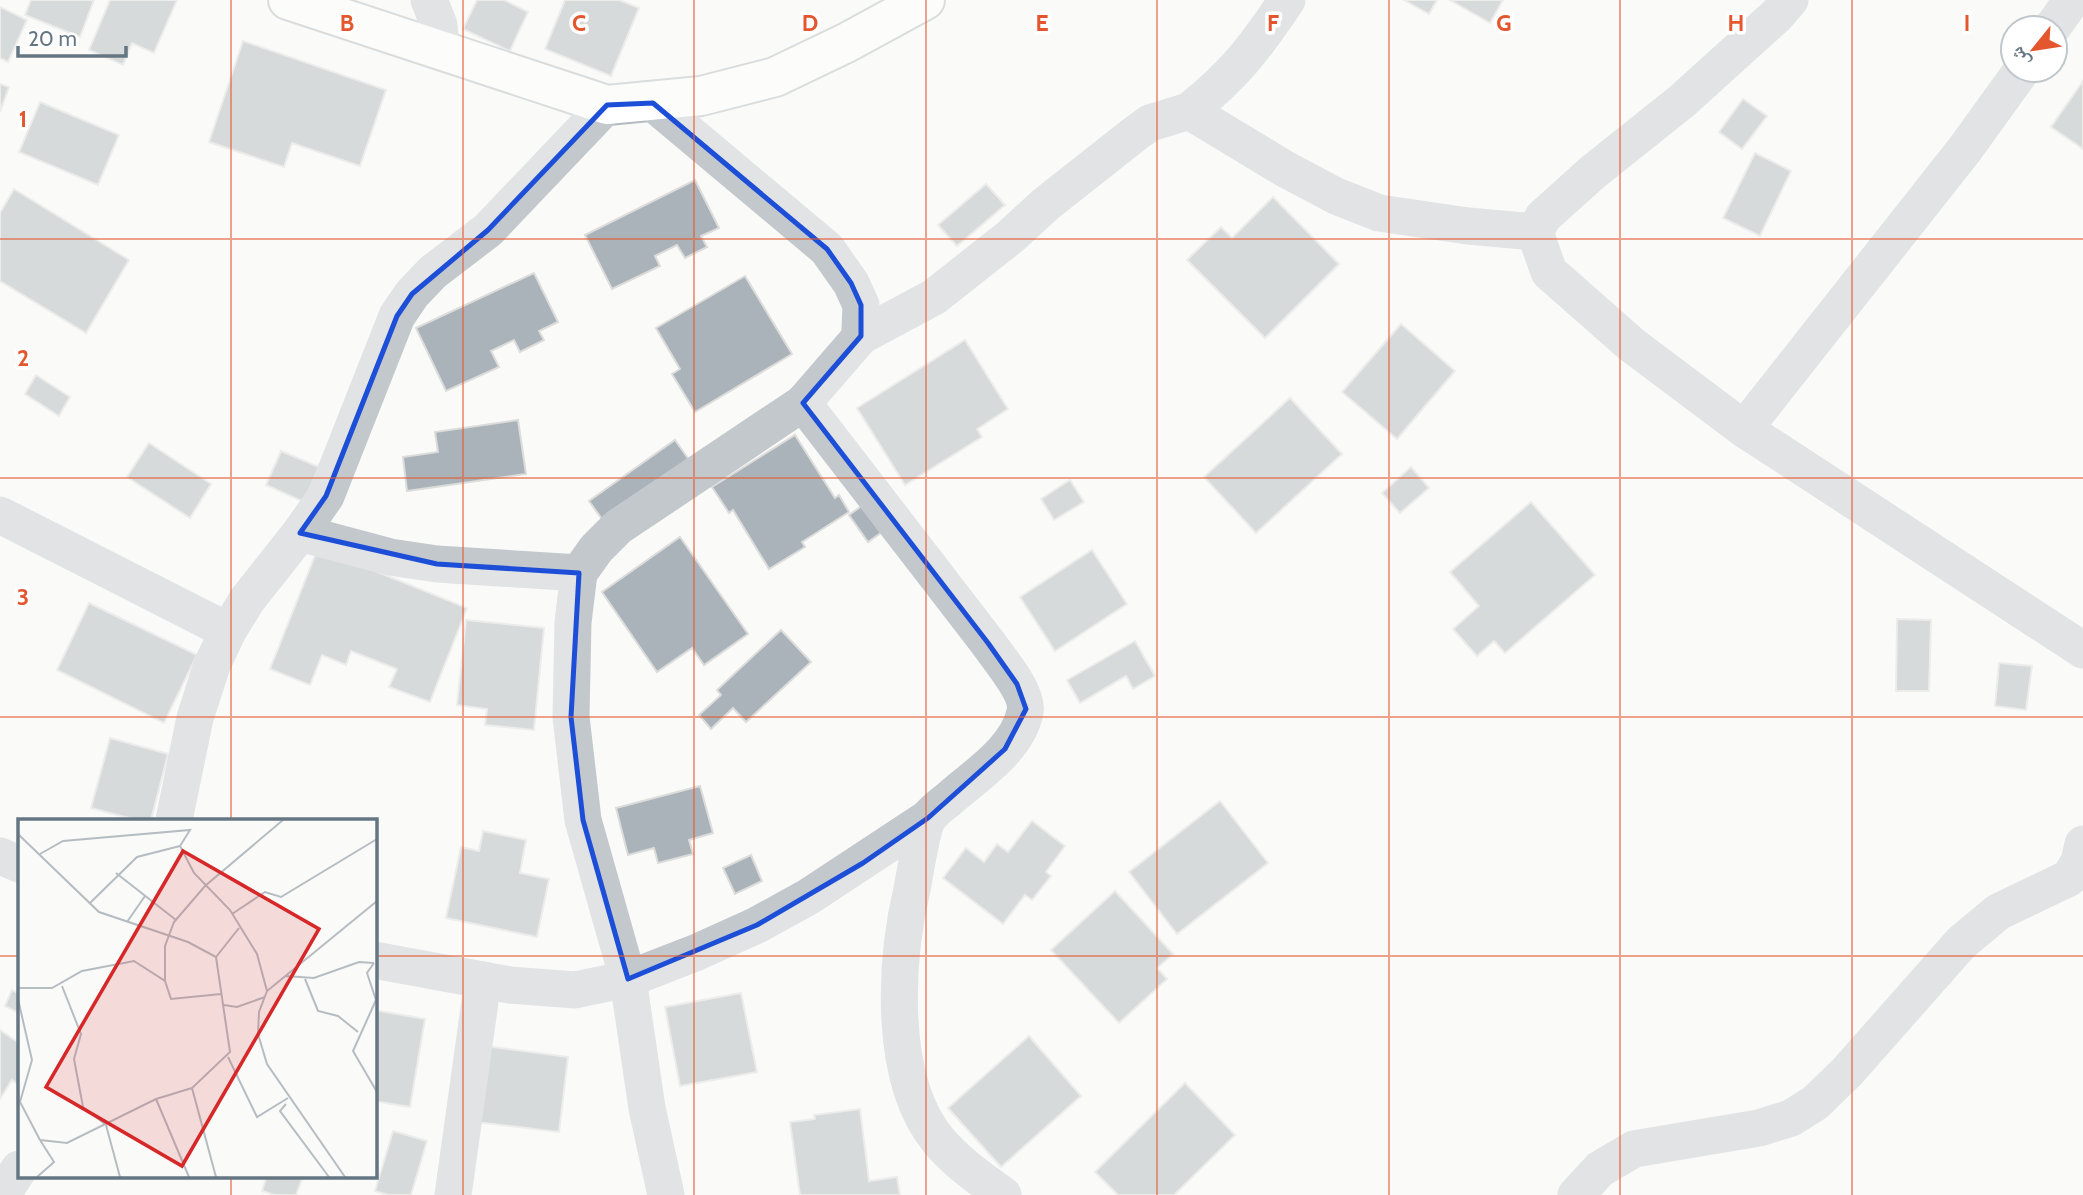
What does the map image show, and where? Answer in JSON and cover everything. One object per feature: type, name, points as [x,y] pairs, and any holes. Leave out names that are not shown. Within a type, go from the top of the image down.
[{"type":"main road","points":[[288,0],[607,105],[653,103],[701,96],[775,77],[846,43],[925,0]]},
{"type":"street","points":[[429,0],[439,25],[441,49]]},
{"type":"street","points":[[666,1195],[647,1108],[628,979],[583,820],[571,717],[573,622],[579,573],[596,549],[618,527],[803,403],[862,336],[934,297],[1010,237],[1046,204],[1150,123],[1189,111],[1241,65],[1287,0]]},
{"type":"street","points":[[1790,0],[1682,102],[1593,172],[1543,217],[1535,232],[1549,272],[1632,345],[1744,429],[2083,650]]},
{"type":"street","points":[[1744,429],[1965,149],[2012,84]]},
{"type":"street","points":[[653,103],[827,249],[851,284],[861,305],[862,336]]},
{"type":"street","points":[[174,819],[195,718],[212,664],[247,600],[326,496],[397,316],[412,294],[433,272],[488,230],[607,105]]},
{"type":"street","points":[[1189,111],[1285,169],[1336,196],[1379,213],[1468,226],[1535,232]]},
{"type":"street","points":[[376,960],[482,980],[575,990],[628,979],[708,947],[808,897],[928,818],[1005,749],[1020,728],[1026,709],[1017,684],[803,403]]},
{"type":"street","points":[[0,515],[228,631]]},
{"type":"street","points":[[300,533],[377,555],[437,564],[579,573]]},
{"type":"street","points":[[928,818],[902,939],[899,966],[904,1057],[916,1101],[938,1139],[966,1167],[1003,1195]]},
{"type":"street","points":[[1576,1195],[1600,1169],[1634,1149],[1759,1128],[1791,1118],[1815,1103],[1847,1072],[1961,943],[1998,912],[2068,878],[2079,862],[2083,844]]},
{"type":"street","points":[[0,856],[18,864]]},
{"type":"street","points":[[453,1195],[482,980]]},
{"type":"street","points":[[2,1195],[18,1171]]},
{"type":"highlighted area","points":[[653,103],[827,249],[851,283],[861,305],[861,336],[803,403],[988,643],[1017,684],[1026,709],[1005,749],[928,818],[863,863],[757,925],[628,979],[583,820],[571,717],[579,573],[437,564],[300,533],[326,496],[397,316],[412,294],[488,230],[607,105]]},
{"type":"building","points":[[31,0],[94,0],[80,37],[25,15]]},
{"type":"building","points":[[110,0],[177,0],[154,53],[132,43],[123,65],[89,50]]},
{"type":"building","points":[[477,0],[504,0],[528,12],[510,51],[463,29]]},
{"type":"building","points":[[565,0],[619,0],[639,8],[611,76],[545,49]]},
{"type":"building","points":[[1404,0],[1437,0],[1429,14]]},
{"type":"building","points":[[1450,0],[1503,0],[1490,23]]},
{"type":"building","points":[[0,7],[27,20],[8,62],[0,58]]},
{"type":"building","points":[[243,41],[386,90],[360,166],[292,143],[284,167],[209,142]]},
{"type":"building","points":[[2083,81],[2083,149],[2051,127]]},
{"type":"building","points":[[0,84],[9,87],[0,112]]},
{"type":"building","points":[[1743,99],[1767,116],[1742,149],[1719,132]]},
{"type":"building","points":[[40,102],[119,135],[98,185],[19,152]]},
{"type":"building","points":[[1755,153],[1791,171],[1760,236],[1723,218]]},
{"type":"building","points":[[695,180],[719,228],[701,236],[707,247],[685,258],[677,245],[655,256],[660,266],[612,289],[585,235]]},
{"type":"building","points":[[986,184],[1005,205],[957,246],[938,225]]},
{"type":"building","points":[[14,189],[129,260],[86,333],[0,281],[0,213]]},
{"type":"building","points":[[1273,197],[1339,264],[1265,338],[1187,260],[1221,227],[1232,238]]},
{"type":"building","points":[[534,273],[558,322],[539,331],[544,340],[520,352],[514,340],[491,351],[499,367],[446,391],[416,328]]},
{"type":"building","points":[[745,276],[792,354],[695,412],[672,374],[680,369],[656,328]]},
{"type":"building","points":[[1401,324],[1455,371],[1397,439],[1342,392]]},
{"type":"building","points":[[965,340],[1008,409],[977,429],[982,437],[905,485],[857,408]]},
{"type":"building","points":[[36,375],[70,397],[59,416],[25,394]]},
{"type":"building","points":[[1290,398],[1342,454],[1256,533],[1204,477]]},
{"type":"building","points":[[518,420],[526,474],[407,491],[403,457],[438,452],[435,432]]},
{"type":"building","points":[[795,435],[835,498],[839,495],[849,512],[802,542],[805,547],[769,569],[733,510],[729,513],[712,487]]},
{"type":"building","points":[[675,440],[692,464],[607,526],[589,501]]},
{"type":"building","points":[[149,443],[211,484],[190,518],[127,477]]},
{"type":"building","points":[[281,451],[319,467],[304,502],[266,485]]},
{"type":"building","points":[[1411,467],[1429,488],[1400,513],[1382,493]]},
{"type":"building","points":[[1070,480],[1084,502],[1054,520],[1041,499]]},
{"type":"building","points":[[873,498],[892,525],[868,542],[849,515]]},
{"type":"building","points":[[1531,502],[1595,575],[1505,653],[1494,641],[1477,656],[1453,629],[1479,606],[1450,572]]},
{"type":"building","points":[[680,537],[748,634],[704,665],[692,648],[657,672],[602,592]]},
{"type":"building","points":[[318,548],[467,608],[430,702],[389,687],[397,669],[351,651],[346,665],[322,655],[310,685],[270,669]]},
{"type":"building","points":[[1092,550],[1127,604],[1055,651],[1020,597]]},
{"type":"building","points":[[89,603],[197,655],[164,723],[57,670]]},
{"type":"building","points":[[1897,619],[1931,620],[1929,691],[1896,691]]},
{"type":"building","points":[[466,620],[544,628],[534,730],[485,725],[487,709],[457,705]]},
{"type":"building","points":[[781,630],[811,662],[746,722],[733,708],[711,729],[699,715],[721,695],[717,690]]},
{"type":"building","points":[[1135,641],[1155,676],[1133,689],[1126,676],[1080,703],[1067,680]]},
{"type":"building","points":[[1999,663],[2032,666],[2026,710],[1995,706]]},
{"type":"building","points":[[110,738],[168,754],[151,819],[133,819],[91,808]]},
{"type":"building","points":[[700,786],[713,833],[689,840],[693,854],[658,863],[654,848],[628,855],[616,808]]},
{"type":"building","points":[[1220,801],[1268,863],[1177,934],[1129,872]]},
{"type":"building","points":[[1032,821],[1065,846],[1046,872],[1051,876],[1032,900],[1025,895],[1003,924],[943,878],[966,848],[984,862],[997,844],[1008,852]]},
{"type":"building","points":[[483,831],[526,840],[520,873],[549,879],[537,937],[446,918],[461,847],[479,851]]},
{"type":"building","points":[[751,855],[762,881],[735,894],[723,868]]},
{"type":"building","points":[[1115,891],[1173,954],[1157,968],[1167,979],[1119,1023],[1051,950]]},
{"type":"building","points":[[12,990],[18,993],[18,1012],[5,1006]]},
{"type":"building","points":[[741,993],[757,1072],[680,1086],[665,1007]]},
{"type":"building","points":[[376,1010],[425,1019],[410,1107],[376,1101]]},
{"type":"building","points":[[0,1030],[18,1042],[18,1084],[12,1080],[0,1099]]},
{"type":"building","points":[[1029,1036],[1081,1096],[1001,1167],[948,1108]]},
{"type":"building","points":[[485,1046],[568,1057],[559,1132],[476,1122]]},
{"type":"building","points":[[1185,1083],[1235,1135],[1174,1195],[1118,1195],[1095,1172]]},
{"type":"building","points":[[860,1109],[869,1181],[897,1177],[900,1195],[800,1195],[790,1122],[815,1119],[814,1115]]},
{"type":"building","points":[[393,1131],[427,1141],[411,1195],[388,1195],[375,1191]]},
{"type":"building","points":[[266,1178],[302,1178],[296,1195],[275,1195],[262,1191]]}]
